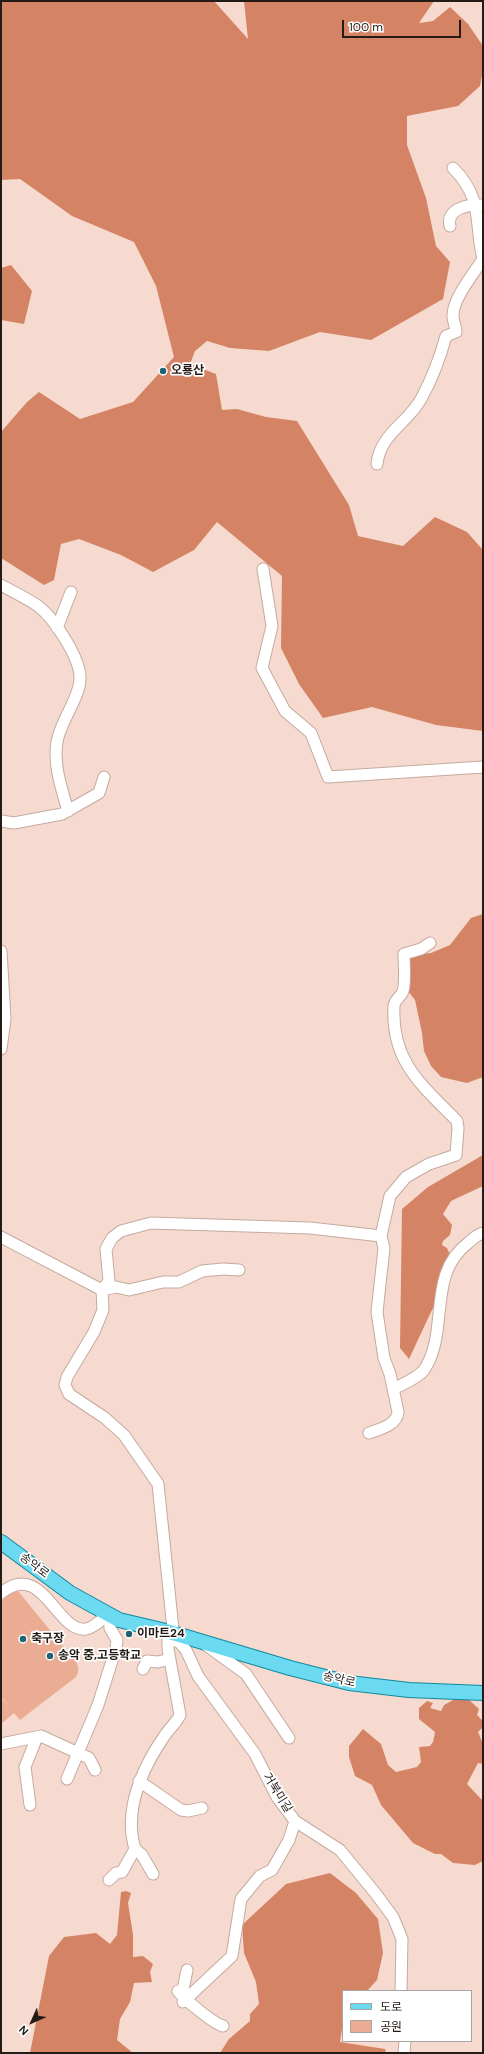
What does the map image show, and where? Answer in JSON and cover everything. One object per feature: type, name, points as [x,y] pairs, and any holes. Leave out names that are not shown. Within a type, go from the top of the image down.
[{"type":"main road","points":[[1,1538],[62,1581],[95,1601],[169,1633],[360,1681],[398,1686],[483,1689]]},
{"type":"main road","name":"송악로","points":[[1,1542],[70,1593],[119,1620],[199,1640],[290,1668],[350,1683],[409,1690],[483,1693]]},
{"type":"street","points":[[377,464],[378,454],[383,443],[421,400],[432,376],[446,336],[456,332],[453,316],[463,290],[483,259],[479,205],[464,179],[453,168]]},
{"type":"street","points":[[450,226],[451,217],[457,210],[479,205]]},
{"type":"street","points":[[263,569],[272,626],[262,668],[285,711],[311,734],[328,777],[483,767]]},
{"type":"street","points":[[1,585],[39,607],[73,650],[80,679],[75,698],[63,721],[56,743],[58,775],[68,811]]},
{"type":"street","points":[[57,628],[71,592]]},
{"type":"street","points":[[1,821],[14,824],[68,811],[99,793],[104,776]]},
{"type":"street","points":[[368,1433],[393,1422],[398,1417],[393,1389],[384,1358],[377,1312],[384,1248],[381,1236],[390,1196],[406,1177],[429,1164],[456,1155],[458,1128],[457,1121],[421,1085],[402,1054],[395,1038],[394,1004],[404,991],[404,954],[421,949],[430,943]]},
{"type":"street","points":[[1,951],[4,1018],[1,1049]]},
{"type":"street","points":[[153,1874],[142,1855],[135,1849],[132,1836],[133,1814],[139,1782],[166,1734],[180,1715],[170,1659],[158,1484],[124,1435],[105,1418],[69,1394],[65,1385],[67,1377],[94,1332],[103,1310],[102,1290],[109,1281],[106,1249],[112,1238],[121,1232],[151,1223],[310,1228],[381,1236]]},
{"type":"street","points":[[393,1389],[413,1378],[424,1369],[435,1340],[441,1294],[449,1264],[457,1252],[474,1238],[483,1234]]},
{"type":"street","points":[[1,1236],[102,1290],[116,1287],[129,1290],[163,1282],[178,1282],[202,1270],[239,1270]]},
{"type":"street","points":[[1,1593],[17,1584],[23,1583],[29,1585],[47,1599],[71,1623],[81,1630],[89,1629],[109,1614]]},
{"type":"street","points":[[67,1779],[98,1705],[116,1648],[117,1640],[110,1628],[109,1614]]},
{"type":"street","name":"거북미길","points":[[169,1633],[186,1650],[198,1676],[255,1754],[277,1796],[295,1821],[340,1850],[393,1917],[402,1939],[401,1990]]},
{"type":"street","name":"송악로","points":[[199,1640],[246,1674],[289,1738]]},
{"type":"street","points":[[143,1668],[147,1661],[158,1662],[170,1659]]},
{"type":"street","points":[[1,1744],[41,1736],[89,1758],[95,1770]]},
{"type":"street","points":[[30,1805],[25,1767],[37,1737]]},
{"type":"street","points":[[139,1782],[180,1810],[188,1812],[202,1808]]},
{"type":"street","points":[[184,2000],[232,1956],[241,1899],[260,1876],[272,1870],[289,1840],[295,1821]]},
{"type":"street","points":[[109,1880],[116,1873],[122,1872],[135,1849]]},
{"type":"street","points":[[187,1970],[183,1990],[178,1991],[184,2000],[223,2026]]},
{"type":"street","points":[[404,2053],[405,2042]]},
{"type":"green space","name":"축구장","points":[[18,1591],[76,1662],[78,1671],[76,1677],[20,1720],[14,1713],[1,1724],[1,1698],[11,1709],[1,1697],[1,1601],[12,1592]]},
{"type":"shaded area","points":[[1,1],[214,1],[248,39],[244,1],[434,1],[419,23],[433,21],[450,7],[468,24],[483,46],[483,70],[480,86],[458,106],[407,116],[407,145],[426,198],[436,246],[450,262],[443,299],[371,340],[320,332],[269,351],[230,348],[207,341],[195,351],[190,364],[216,374],[222,410],[237,409],[266,417],[297,421],[349,505],[358,536],[403,546],[435,517],[467,532],[483,550],[483,731],[436,725],[372,707],[323,718],[299,684],[281,648],[282,576],[217,522],[194,550],[153,572],[121,555],[79,539],[61,544],[54,580],[44,585],[1,558],[1,432],[27,402],[39,392],[80,419],[133,402],[174,357],[156,286],[134,242],[72,216],[20,179],[1,180]]},
{"type":"shaded area","points":[[11,265],[32,291],[24,324],[1,320],[1,268]]},
{"type":"shaded area","points":[[483,914],[483,1077],[467,1083],[441,1077],[431,1066],[424,1051],[415,1000],[408,991],[410,956],[431,953],[450,945],[471,918]]},
{"type":"shaded area","points":[[483,1155],[483,1186],[451,1201],[443,1214],[452,1225],[450,1235],[443,1241],[442,1245],[447,1248],[451,1257],[439,1295],[409,1359],[400,1348],[402,1209],[428,1187]]},
{"type":"shaded area","points":[[455,1699],[468,1699],[479,1709],[477,1715],[483,1721],[483,1727],[478,1732],[483,1744],[483,1764],[478,1763],[467,1784],[483,1801],[483,1861],[475,1865],[453,1863],[441,1854],[435,1854],[413,1843],[381,1805],[372,1785],[355,1776],[349,1757],[349,1746],[363,1729],[381,1744],[388,1765],[396,1772],[417,1767],[421,1762],[419,1747],[430,1746],[433,1742],[435,1732],[419,1719],[419,1708],[427,1701],[433,1703],[430,1708],[441,1711],[444,1705]]},
{"type":"shaded area","points":[[330,1873],[356,1893],[378,1919],[383,1953],[377,1980],[368,1990],[342,1990],[342,2029],[340,2042],[385,2049],[386,2053],[220,2053],[229,2039],[250,2021],[250,2014],[259,2004],[256,1982],[244,1953],[242,1925],[286,1884]]},
{"type":"shaded area","points":[[126,1891],[131,1893],[128,1903],[133,1935],[133,1957],[143,1956],[153,1964],[150,1972],[152,1982],[134,1983],[130,2002],[120,2019],[117,2040],[133,2053],[30,2053],[49,1956],[64,1937],[96,1933],[110,1944],[117,1935],[121,1892]]},
{"type":"place","name":"오룡산","points":[[163,371]]},
{"type":"place","name":"이마트24","points":[[129,1634]]},
{"type":"place","name":"축구장","points":[[23,1639]]},
{"type":"place","name":"송악 중,고등학교","points":[[50,1656]]}]
